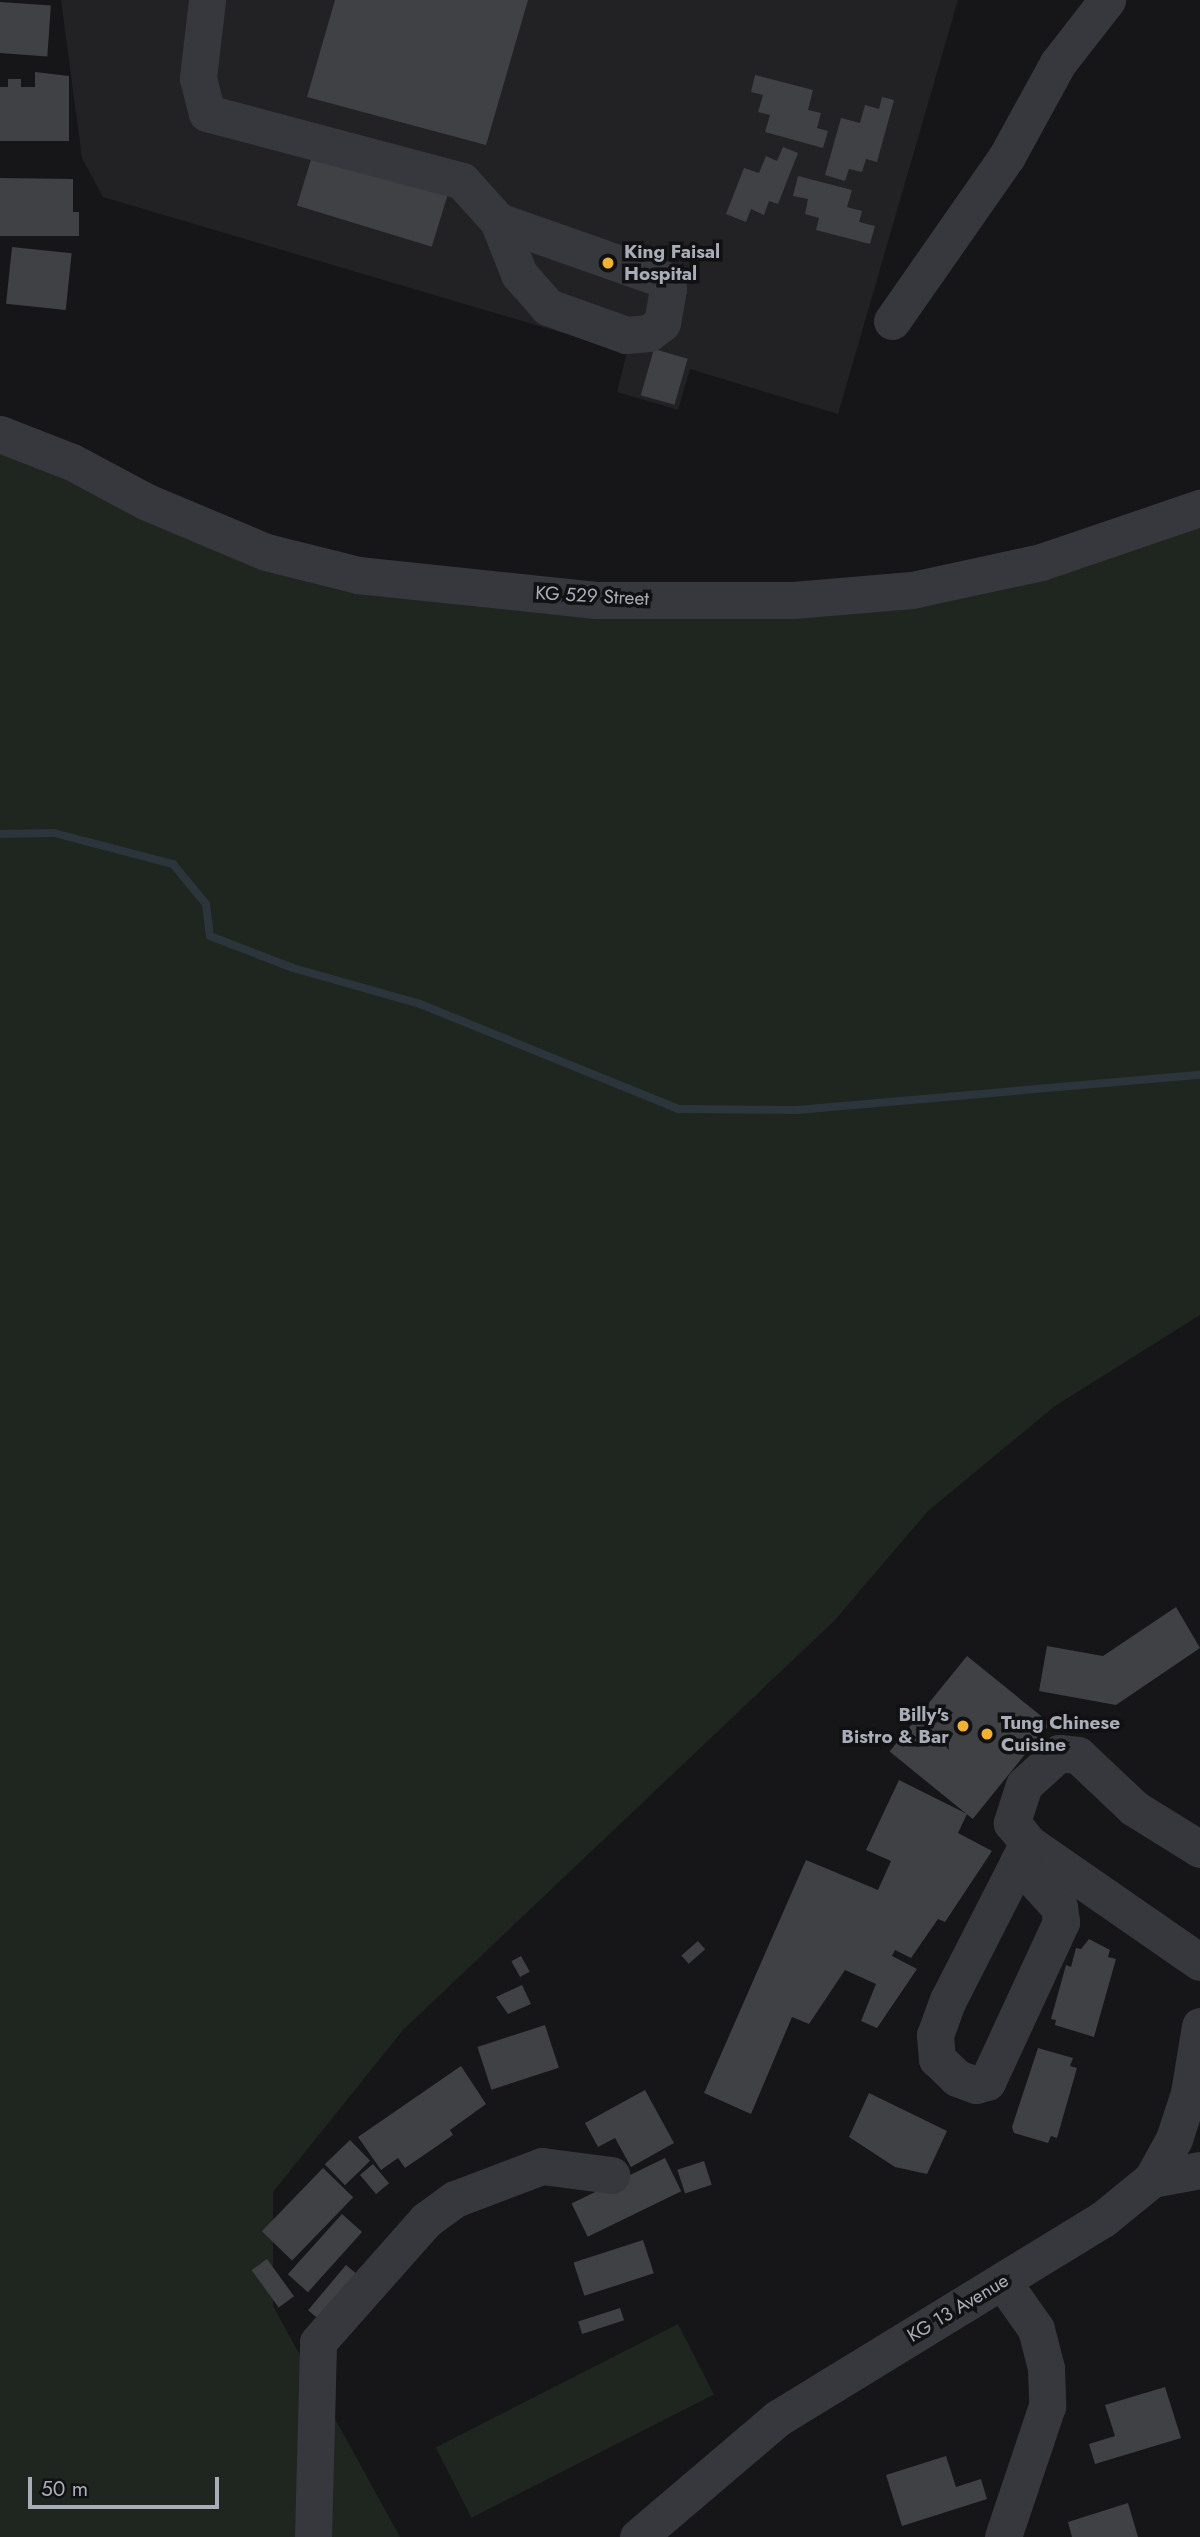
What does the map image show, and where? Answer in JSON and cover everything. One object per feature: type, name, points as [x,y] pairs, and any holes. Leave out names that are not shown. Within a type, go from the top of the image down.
[{"type":"street","points":[[207,0],[198,78],[207,113],[462,181],[498,221]]},
{"type":"street","points":[[892,321],[1007,156],[1058,63],[1107,0]]},
{"type":"street","name":"KG 529 Street","points":[[0,434],[72,462],[127,493],[267,552],[358,575],[596,600],[793,600],[912,590],[1041,562],[1200,508]]},
{"type":"street","points":[[1023,1853],[935,2035],[937,2059],[957,2078],[976,2085],[987,2082],[1061,1922],[1059,1907],[1023,1853],[1012,1823],[1024,1785],[1059,1753],[1078,1755],[1134,1808],[1200,1849]]},
{"type":"street","points":[[1023,1853],[1200,1962]]},
{"type":"street","name":"KG 13 Avenue","points":[[638,2537],[778,2418],[1103,2219],[1152,2179],[1174,2138],[1189,2093],[1200,2026]]},
{"type":"street","points":[[313,2537],[318,2342],[426,2220],[455,2199],[542,2166],[611,2175]]},
{"type":"street","points":[[1152,2179],[1200,2170]]},
{"type":"street","points":[[1003,2282],[1036,2329],[1046,2368],[1046,2406],[1003,2537]]},
{"type":"shaded area","name":"King Faisal Hospital","points":[[61,0],[958,0],[838,414],[690,369],[678,410],[617,392],[627,352],[103,197],[82,158]]},
{"type":"shaded area","points":[[0,437],[264,543],[424,584],[838,608],[1200,520],[1200,1315],[1055,1406],[928,1511],[834,1621],[403,2030],[273,2192],[273,2306],[400,2537],[0,2537]]},
{"type":"shaded area","points":[[678,2324],[714,2394],[472,2518],[436,2447]]},
{"type":"building","points":[[335,0],[528,0],[486,145],[307,97]]},
{"type":"building","points":[[0,2],[51,6],[47,56],[0,53]]},
{"type":"building","points":[[35,72],[69,76],[69,141],[0,141],[0,87],[8,87],[8,79],[21,79],[21,87],[35,87]]},
{"type":"building","points":[[755,75],[813,90],[808,110],[821,113],[817,128],[828,131],[823,148],[765,132],[770,115],[758,112],[763,95],[751,92]]},
{"type":"building","points":[[882,97],[894,100],[877,162],[866,159],[862,172],[849,169],[845,181],[825,175],[841,118],[860,123],[865,105],[879,109]]},
{"type":"building","points":[[783,147],[798,153],[778,204],[769,201],[764,215],[751,209],[746,222],[726,214],[744,168],[759,173],[766,156],[777,161]]},
{"type":"building","points":[[313,153],[448,194],[432,247],[297,206]]},
{"type":"building","points":[[798,176],[852,190],[847,207],[862,211],[859,222],[875,226],[870,244],[816,230],[819,218],[805,214],[808,199],[793,196]]},
{"type":"building","points":[[0,178],[73,179],[73,212],[79,212],[79,236],[0,236]]},
{"type":"building","points":[[12,247],[72,253],[66,310],[6,304]]},
{"type":"building","points":[[654,349],[688,359],[674,405],[641,395]]},
{"type":"building","points":[[1176,1607],[1200,1648],[1116,1705],[1039,1691],[1047,1646],[1103,1656]]},
{"type":"building","points":[[967,1656],[1050,1723],[973,1819],[890,1752]]},
{"type":"building","points":[[899,1780],[967,1814],[958,1833],[992,1851],[945,1922],[938,1919],[911,1958],[895,1950],[892,1956],[917,1969],[877,2028],[861,2021],[876,1984],[845,1970],[809,2024],[792,2017],[751,2114],[704,2093],[806,1860],[878,1890],[891,1861],[866,1850]]},
{"type":"building","points":[[1089,1939],[1110,1950],[1108,1957],[1116,1959],[1094,2037],[1055,2025],[1056,2020],[1051,2019],[1066,1965],[1071,1967],[1076,1948],[1081,1949]]},
{"type":"building","points":[[698,1941],[705,1949],[689,1964],[681,1955]]},
{"type":"building","points":[[521,1956],[530,1972],[520,1977],[511,1961]]},
{"type":"building","points":[[522,1985],[531,2004],[508,2014],[496,1997]]},
{"type":"building","points":[[545,2025],[559,2068],[491,2090],[477,2047]]},
{"type":"building","points":[[1038,2048],[1073,2058],[1070,2066],[1077,2068],[1057,2138],[1051,2136],[1048,2143],[1014,2133],[1012,2127]]},
{"type":"building","points":[[461,2066],[486,2104],[450,2130],[453,2135],[405,2168],[398,2158],[381,2170],[358,2137]]},
{"type":"building","points":[[645,2090],[674,2143],[631,2167],[615,2138],[598,2147],[585,2123]]},
{"type":"building","points":[[869,2093],[947,2131],[927,2174],[895,2167],[849,2137]]},
{"type":"building","points":[[350,2140],[370,2161],[345,2185],[325,2164]]},
{"type":"building","points":[[665,2158],[681,2191],[588,2237],[572,2204]]},
{"type":"building","points":[[704,2161],[712,2185],[685,2193],[677,2170]]},
{"type":"building","points":[[373,2164],[389,2183],[376,2194],[360,2175]]},
{"type":"building","points":[[323,2168],[353,2197],[292,2260],[262,2231]]},
{"type":"building","points":[[342,2214],[362,2232],[308,2292],[288,2274]]},
{"type":"building","points":[[643,2240],[654,2273],[584,2296],[574,2263]]},
{"type":"building","points":[[267,2259],[294,2296],[279,2307],[252,2270]]},
{"type":"building","points":[[346,2265],[364,2280],[326,2325],[308,2310]]},
{"type":"building","points":[[620,2308],[624,2320],[582,2334],[578,2322]]},
{"type":"building","points":[[1165,2387],[1181,2438],[1095,2464],[1089,2444],[1115,2436],[1105,2405]]},
{"type":"building","points":[[946,2456],[956,2487],[981,2479],[987,2499],[902,2526],[886,2475]]},
{"type":"building","points":[[1128,2503],[1138,2537],[1072,2537],[1068,2522]]},
{"type":"waterway","points":[[0,834],[54,833],[173,864],[206,904],[210,936],[293,968],[420,1004],[678,1109],[797,1110],[1200,1075]]},
{"type":"place","name":"King Faisal Hospital","points":[[608,263]]},
{"type":"place","name":"Billy's Bistro & Bar","points":[[963,1726]]},
{"type":"place","name":"Tung Chinese Cuisine","points":[[987,1734]]}]
